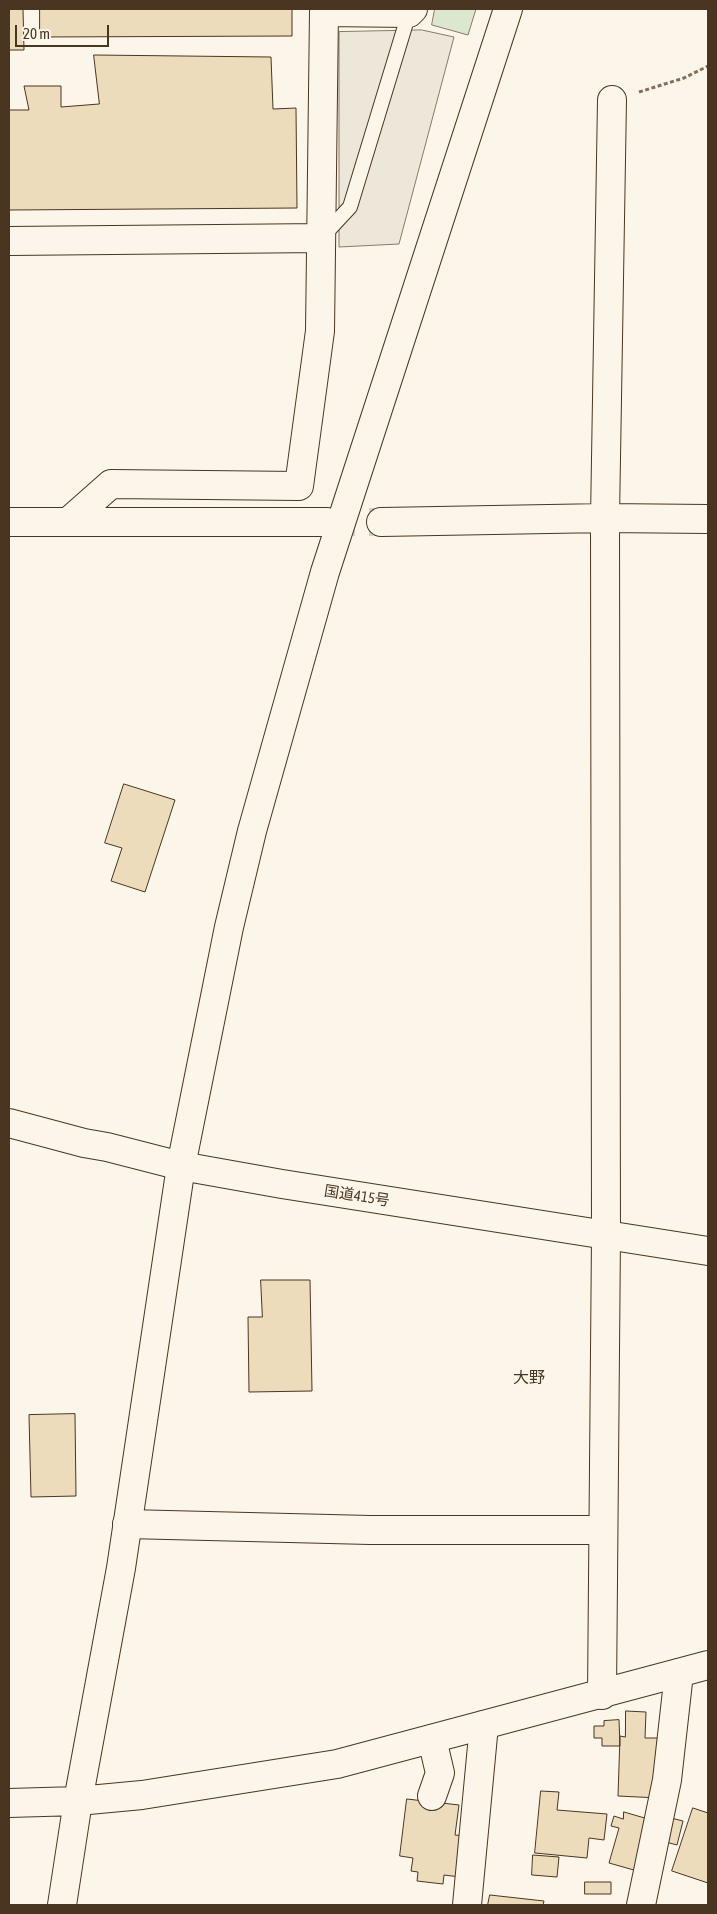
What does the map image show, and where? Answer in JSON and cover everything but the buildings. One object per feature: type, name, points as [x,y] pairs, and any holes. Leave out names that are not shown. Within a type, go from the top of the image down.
[{"type":"main road","points":[[62,1905],[78,1801],[119,1578],[181,1166],[229,927],[260,802],[325,572],[508,9]]},
{"type":"main road","points":[[68,522],[111,484],[299,486],[320,331],[324,12],[411,11]]},
{"type":"main road","points":[[602,1695],[606,1236],[606,518],[612,100]]},
{"type":"main road","points":[[9,241],[321,238]]},
{"type":"main road","points":[[381,522],[708,518]]},
{"type":"main road","points":[[9,522],[327,522]]},
{"type":"main road","name":"国道415号","points":[[9,1123],[84,1144],[107,1147],[181,1166],[292,1186],[708,1251]]},
{"type":"main road","points":[[127,1524],[370,1530],[603,1530]]},
{"type":"main road","points":[[9,1803],[78,1801],[142,1795],[337,1764],[602,1695],[708,1665]]},
{"type":"main road","points":[[641,1905],[667,1780],[679,1674]]},
{"type":"main road","points":[[467,1905],[484,1725]]},
{"type":"main road","points":[[432,1739],[440,1773],[432,1796]]},
{"type":"lane","points":[[321,238],[350,207],[411,11]]},
{"type":"path","points":[[612,100],[684,78],[708,66]]},
{"type":"green space","points":[[435,9],[476,9],[468,35],[432,25]]},
{"type":"shaded area","points":[[422,30],[454,37],[399,244],[339,247],[339,32]]},
{"type":"tunnel","points":[[327,522],[381,522]]},
{"type":"district","name":"大野","points":[[529,1378]]}]
